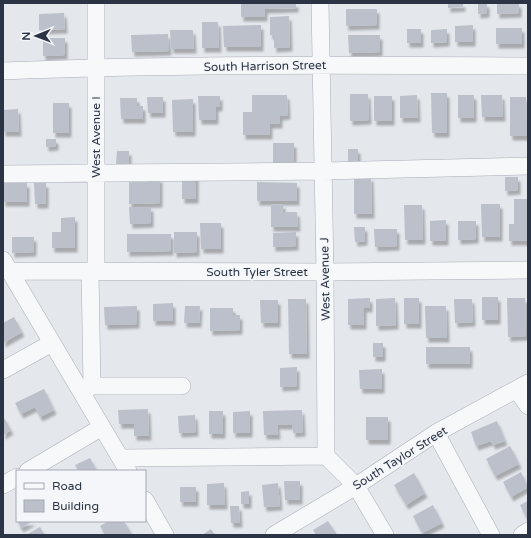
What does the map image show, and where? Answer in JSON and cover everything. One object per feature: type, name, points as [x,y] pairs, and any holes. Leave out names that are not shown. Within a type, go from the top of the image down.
[{"type":"street","name":"West Avenue I","points":[[87,389],[96,174],[96,3]]},
{"type":"street","name":"West Avenue J","points":[[320,3],[325,272],[326,456]]},
{"type":"street","name":"South Harrison Street","points":[[3,71],[97,67],[320,65],[528,66]]},
{"type":"street","points":[[3,174],[323,171],[528,166]]},
{"type":"street","points":[[6,266],[52,342],[87,389],[102,427],[124,464],[326,456],[356,486],[385,535]]},
{"type":"street","name":"South Tyler Street","points":[[6,266],[93,271],[325,272],[528,270]]},
{"type":"street","points":[[3,370],[52,342]]},
{"type":"street","points":[[87,389],[182,386]]},
{"type":"street","points":[[523,386],[528,406]]},
{"type":"street","name":"South Taylor Street","points":[[276,535],[356,486],[436,433],[523,386]]},
{"type":"street","points":[[30,470],[102,427]]},
{"type":"street","points":[[436,433],[491,535]]},
{"type":"street","points":[[3,485],[16,478]]},
{"type":"street","points":[[146,502],[165,535]]},
{"type":"street","points":[[522,535],[528,531]]},
{"type":"building","points":[[241,3],[296,3],[296,8],[265,9],[265,17],[241,17]]},
{"type":"building","points":[[448,3],[463,3],[463,7],[448,8]]},
{"type":"building","points":[[478,3],[487,3],[487,13],[478,14]]},
{"type":"building","points":[[497,3],[519,3],[519,13],[497,14]]},
{"type":"building","points":[[346,9],[377,9],[377,25],[346,26]]},
{"type":"building","points":[[64,13],[65,29],[39,30],[39,14]]},
{"type":"building","points":[[289,16],[290,47],[274,48],[274,35],[270,35],[270,17]]},
{"type":"building","points":[[202,22],[218,22],[219,48],[202,48]]},
{"type":"building","points":[[261,25],[261,47],[224,47],[223,26]]},
{"type":"building","points":[[473,25],[473,42],[455,42],[455,26]]},
{"type":"building","points":[[496,28],[522,28],[522,44],[496,44]]},
{"type":"building","points":[[407,29],[421,29],[421,43],[407,43]]},
{"type":"building","points":[[447,29],[447,42],[431,43],[431,30]]},
{"type":"building","points":[[170,30],[193,30],[194,49],[171,49]]},
{"type":"building","points":[[168,34],[169,51],[132,52],[131,35]]},
{"type":"building","points":[[348,35],[380,35],[380,52],[349,53]]},
{"type":"building","points":[[43,38],[65,38],[65,55],[43,56]]},
{"type":"building","points":[[431,93],[447,93],[447,133],[432,133]]},
{"type":"building","points":[[350,94],[368,94],[369,120],[350,121]]},
{"type":"building","points":[[252,95],[287,95],[288,115],[280,116],[280,124],[270,124],[270,135],[243,135],[243,112],[252,112]]},
{"type":"building","points":[[417,95],[418,118],[400,118],[400,96]]},
{"type":"building","points":[[458,95],[474,95],[474,118],[458,118]]},
{"type":"building","points":[[481,95],[502,95],[503,117],[482,117]]},
{"type":"building","points":[[198,96],[220,96],[220,107],[216,107],[216,120],[199,120]]},
{"type":"building","points":[[374,96],[392,96],[392,121],[374,121]]},
{"type":"building","points":[[147,97],[163,97],[163,113],[148,113]]},
{"type":"building","points":[[510,97],[526,97],[527,136],[510,136]]},
{"type":"building","points":[[120,98],[137,98],[137,106],[143,106],[143,119],[121,119]]},
{"type":"building","points":[[193,99],[193,132],[173,132],[172,100]]},
{"type":"building","points":[[53,103],[69,103],[69,133],[53,133]]},
{"type":"building","points":[[18,109],[19,132],[3,132],[3,110]]},
{"type":"building","points":[[46,139],[56,139],[56,146],[46,147]]},
{"type":"building","points":[[273,143],[294,143],[294,165],[273,165]]},
{"type":"building","points":[[348,149],[358,149],[358,163],[348,163]]},
{"type":"building","points":[[117,151],[129,151],[129,164],[116,164]]},
{"type":"building","points":[[196,175],[196,199],[182,199],[182,176]]},
{"type":"building","points":[[354,177],[371,177],[372,214],[354,214]]},
{"type":"building","points":[[505,177],[518,177],[518,190],[505,191]]},
{"type":"building","points":[[147,178],[160,178],[160,203],[129,204],[129,182],[148,182]]},
{"type":"building","points":[[257,182],[297,183],[297,201],[257,201]]},
{"type":"building","points":[[3,183],[27,183],[27,202],[3,202]]},
{"type":"building","points":[[34,183],[46,183],[46,204],[35,204]]},
{"type":"building","points":[[514,199],[528,199],[528,241],[509,241],[509,224],[514,224]]},
{"type":"building","points":[[283,204],[283,212],[297,212],[298,227],[271,227],[271,205]]},
{"type":"building","points":[[481,204],[500,204],[500,237],[482,237]]},
{"type":"building","points":[[404,205],[422,205],[423,240],[405,240]]},
{"type":"building","points":[[129,207],[151,207],[151,223],[130,224]]},
{"type":"building","points":[[75,217],[75,248],[52,248],[52,232],[61,232],[61,218]]},
{"type":"building","points":[[446,220],[446,241],[430,241],[430,221]]},
{"type":"building","points":[[458,221],[476,221],[476,239],[458,240]]},
{"type":"building","points":[[200,223],[221,223],[221,249],[201,249]]},
{"type":"building","points":[[354,227],[365,227],[365,241],[355,242]]},
{"type":"building","points":[[374,229],[397,229],[397,246],[375,247]]},
{"type":"building","points":[[174,232],[197,232],[197,252],[174,253]]},
{"type":"building","points":[[296,232],[296,246],[273,247],[273,233]]},
{"type":"building","points":[[127,234],[171,234],[171,251],[127,252]]},
{"type":"building","points":[[12,237],[34,237],[34,252],[12,253]]},
{"type":"building","points":[[482,297],[498,297],[498,320],[482,320]]},
{"type":"building","points":[[370,298],[370,308],[364,308],[364,325],[348,325],[348,299]]},
{"type":"building","points":[[395,298],[396,325],[376,326],[376,299]]},
{"type":"building","points":[[404,298],[419,298],[419,324],[404,324]]},
{"type":"building","points":[[507,298],[525,298],[526,336],[508,337]]},
{"type":"building","points":[[288,299],[306,299],[307,354],[289,354]]},
{"type":"building","points":[[454,299],[472,299],[473,322],[455,323]]},
{"type":"building","points":[[260,300],[278,300],[278,323],[261,323]]},
{"type":"building","points":[[173,303],[173,321],[153,321],[153,304]]},
{"type":"building","points":[[137,306],[137,324],[105,325],[104,307]]},
{"type":"building","points":[[185,306],[200,306],[199,323],[184,323]]},
{"type":"building","points":[[425,306],[446,306],[447,338],[426,338]]},
{"type":"building","points":[[210,308],[233,308],[233,315],[240,315],[240,330],[210,331]]},
{"type":"building","points":[[14,317],[22,332],[3,343],[3,323]]},
{"type":"building","points":[[373,343],[383,343],[383,357],[373,357]]},
{"type":"building","points":[[426,347],[470,347],[470,364],[426,364]]},
{"type":"building","points":[[297,367],[297,386],[280,387],[280,368]]},
{"type":"building","points":[[382,369],[382,389],[360,389],[359,370]]},
{"type":"building","points":[[44,389],[54,410],[40,417],[35,407],[21,414],[15,403]]},
{"type":"building","points":[[148,409],[149,436],[134,436],[134,424],[119,424],[118,410]]},
{"type":"building","points":[[302,410],[303,432],[293,433],[292,425],[277,425],[278,435],[264,435],[263,411]]},
{"type":"building","points":[[209,411],[223,411],[223,434],[209,434]]},
{"type":"building","points":[[250,411],[250,433],[233,433],[233,412]]},
{"type":"building","points":[[195,415],[196,432],[179,433],[178,416]]},
{"type":"building","points":[[3,416],[11,430],[3,435]]},
{"type":"building","points":[[366,417],[388,417],[388,440],[366,440]]},
{"type":"building","points":[[497,421],[505,441],[493,445],[491,441],[476,446],[471,432]]},
{"type":"building","points":[[510,446],[519,464],[495,476],[486,459]]},
{"type":"building","points":[[90,458],[96,470],[78,470],[75,465]]},
{"type":"building","points":[[521,472],[528,487],[511,497],[503,482]]},
{"type":"building","points":[[414,473],[425,493],[406,505],[394,485]]},
{"type":"building","points":[[284,481],[300,481],[300,500],[285,500]]},
{"type":"building","points":[[224,483],[225,505],[207,505],[207,484]]},
{"type":"building","points":[[278,483],[280,506],[264,507],[262,485]]},
{"type":"building","points":[[180,487],[196,487],[196,502],[180,502]]},
{"type":"building","points":[[249,491],[249,504],[241,504],[241,492]]},
{"type":"building","points":[[528,501],[528,516],[526,517],[520,505]]},
{"type":"building","points":[[433,505],[442,523],[422,533],[413,516]]},
{"type":"building","points":[[230,506],[239,506],[240,523],[231,523]]},
{"type":"building","points":[[328,521],[337,535],[316,535],[313,530]]},
{"type":"building","points":[[18,522],[31,522],[21,528]]},
{"type":"building","points":[[107,522],[125,522],[131,533],[128,535],[105,535],[100,526]]},
{"type":"building","points":[[40,527],[45,535],[26,535]]},
{"type":"building","points":[[211,529],[215,535],[202,535]]}]
